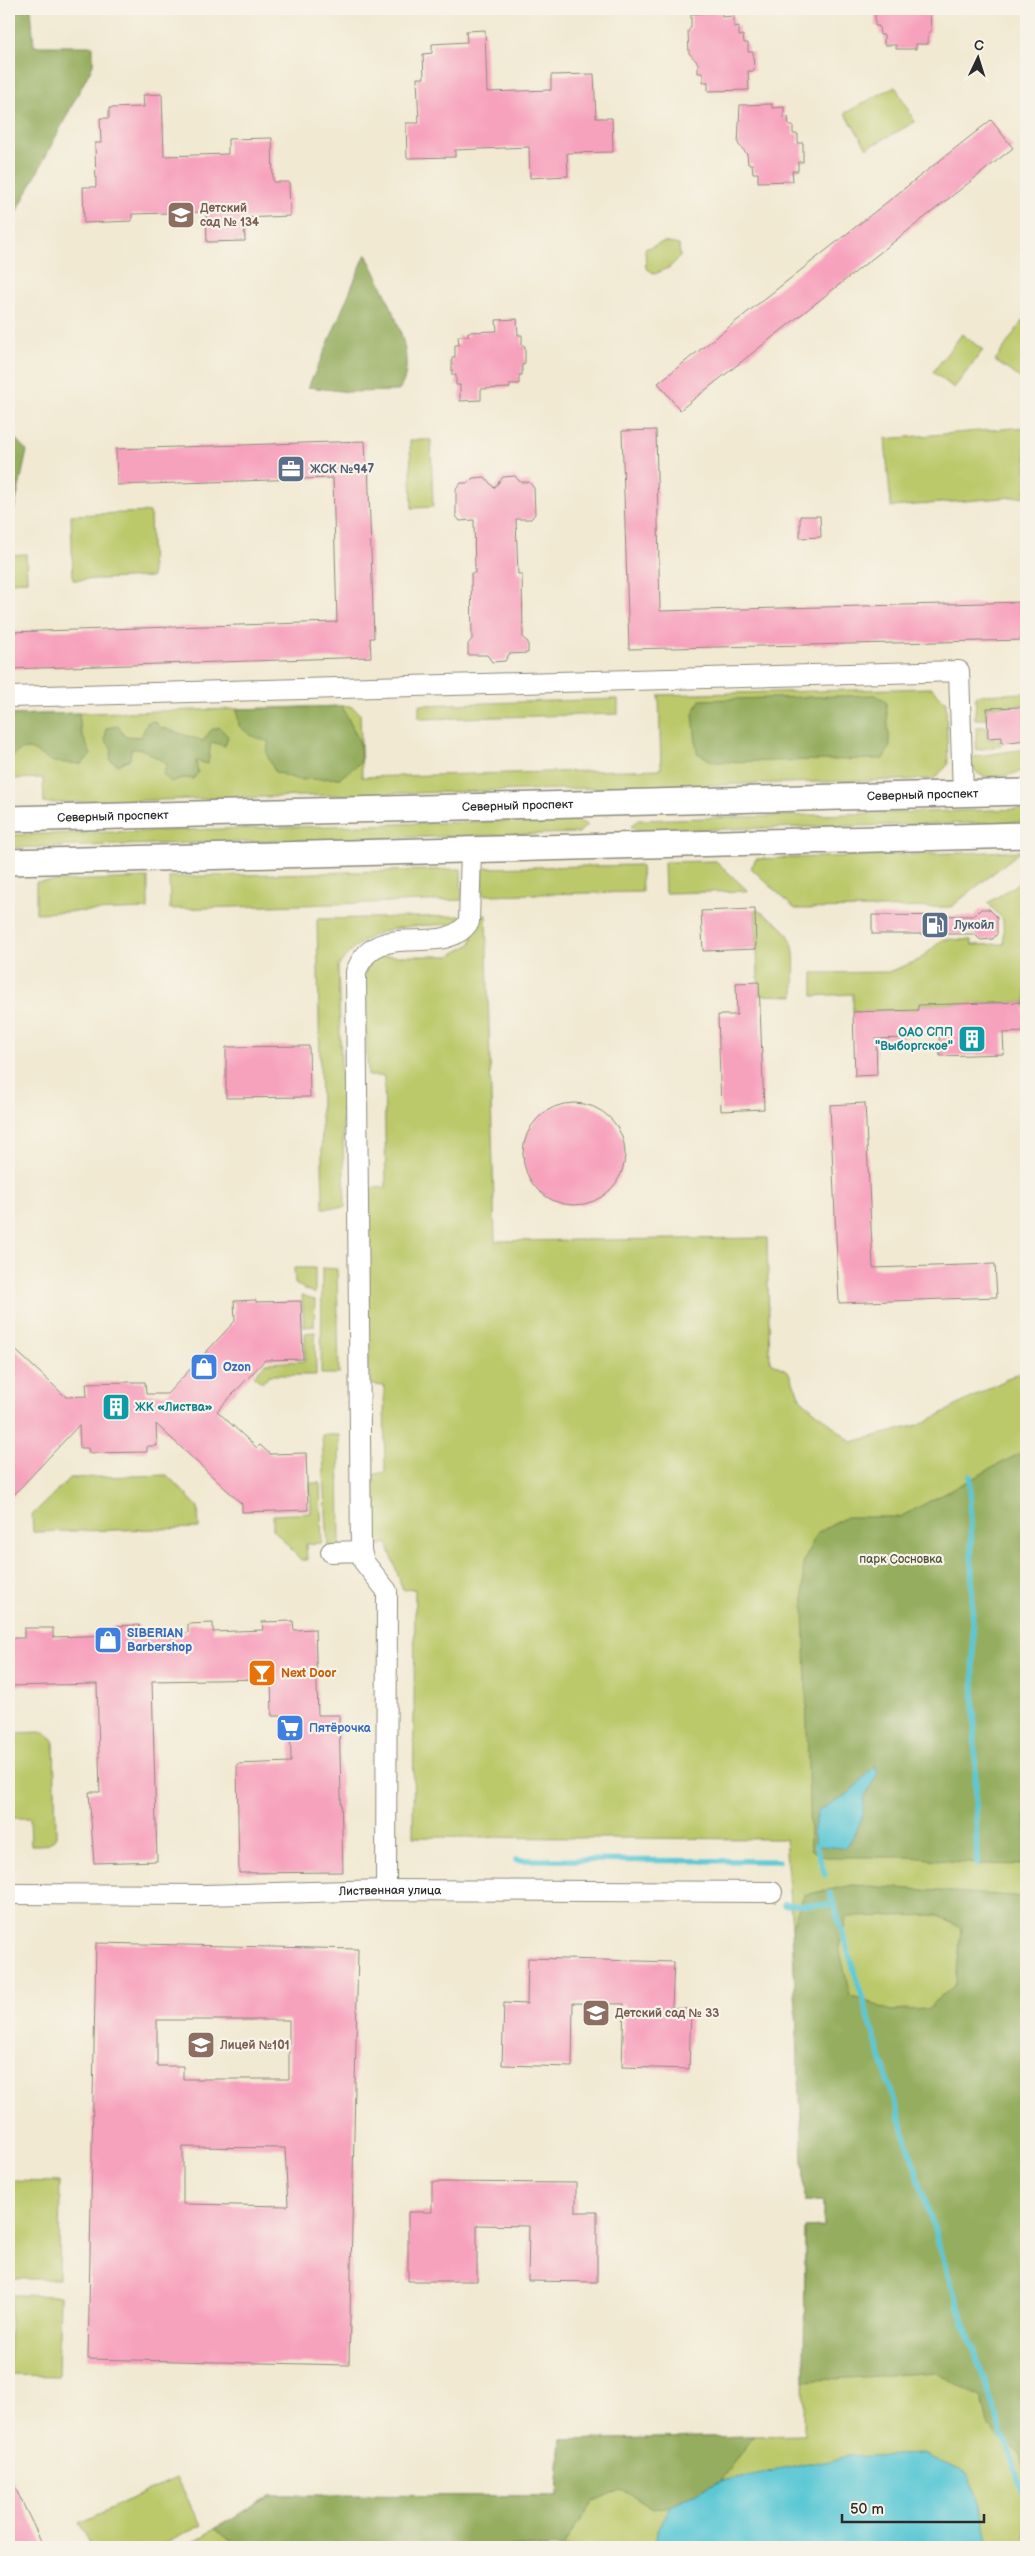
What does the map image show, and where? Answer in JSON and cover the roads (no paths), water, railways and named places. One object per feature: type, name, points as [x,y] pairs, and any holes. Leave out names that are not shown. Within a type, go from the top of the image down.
[{"type":"main road","name":"Северный проспект","points":[[9,819],[1026,792]]},
{"type":"main road","points":[[9,862],[1026,835]]},
{"type":"street","points":[[9,697],[959,671],[963,794]]},
{"type":"street","points":[[386,1890],[387,1591],[364,1562],[361,1551],[356,972],[359,963],[372,948],[385,942],[450,937],[463,931],[469,922],[471,849]]},
{"type":"street","points":[[330,1552],[361,1551]]},
{"type":"street","name":"Лиственная улица","points":[[9,1894],[202,1894],[386,1890],[772,1892]]},
{"type":"water","points":[[875,1765],[878,1773],[864,1798],[863,1814],[856,1832],[844,1848],[816,1846],[813,1832],[818,1811],[851,1792]]},
{"type":"water","points":[[922,2454],[967,2473],[982,2507],[989,2547],[655,2547],[657,2530],[671,2506],[721,2481],[845,2457]]},
{"type":"waterway","points":[[970,1475],[977,1864]]},
{"type":"waterway","points":[[816,1846],[825,1875]]},
{"type":"waterway","points":[[516,1860],[778,1861]]},
{"type":"waterway","points":[[830,1893],[953,2290],[1026,2501]]},
{"type":"waterway","points":[[784,1905],[834,1905]]},
{"type":"place","name":"Детский сад № 134","points":[[181,215]]},
{"type":"place","name":"ЖСК №947","points":[[291,469]]},
{"type":"place","name":"Лукойл","points":[[935,925]]},
{"type":"place","name":"ОАО СПП \"Выборгское\"","points":[[972,1039]]},
{"type":"place","name":"Ozon","points":[[204,1367]]},
{"type":"place","name":"ЖК «Листва»","points":[[116,1407]]},
{"type":"place","name":"SIBERIAN Barbershop","points":[[108,1640]]},
{"type":"place","name":"Next Door","points":[[262,1673]]},
{"type":"place","name":"Пятёрочка","points":[[290,1728]]},
{"type":"place","name":"Детский сад № 33","points":[[596,2013]]},
{"type":"place","name":"Лицей №101","points":[[201,2045]]},
{"type":"park label","name":"парк Сосновка","points":[[901,1559]]}]
